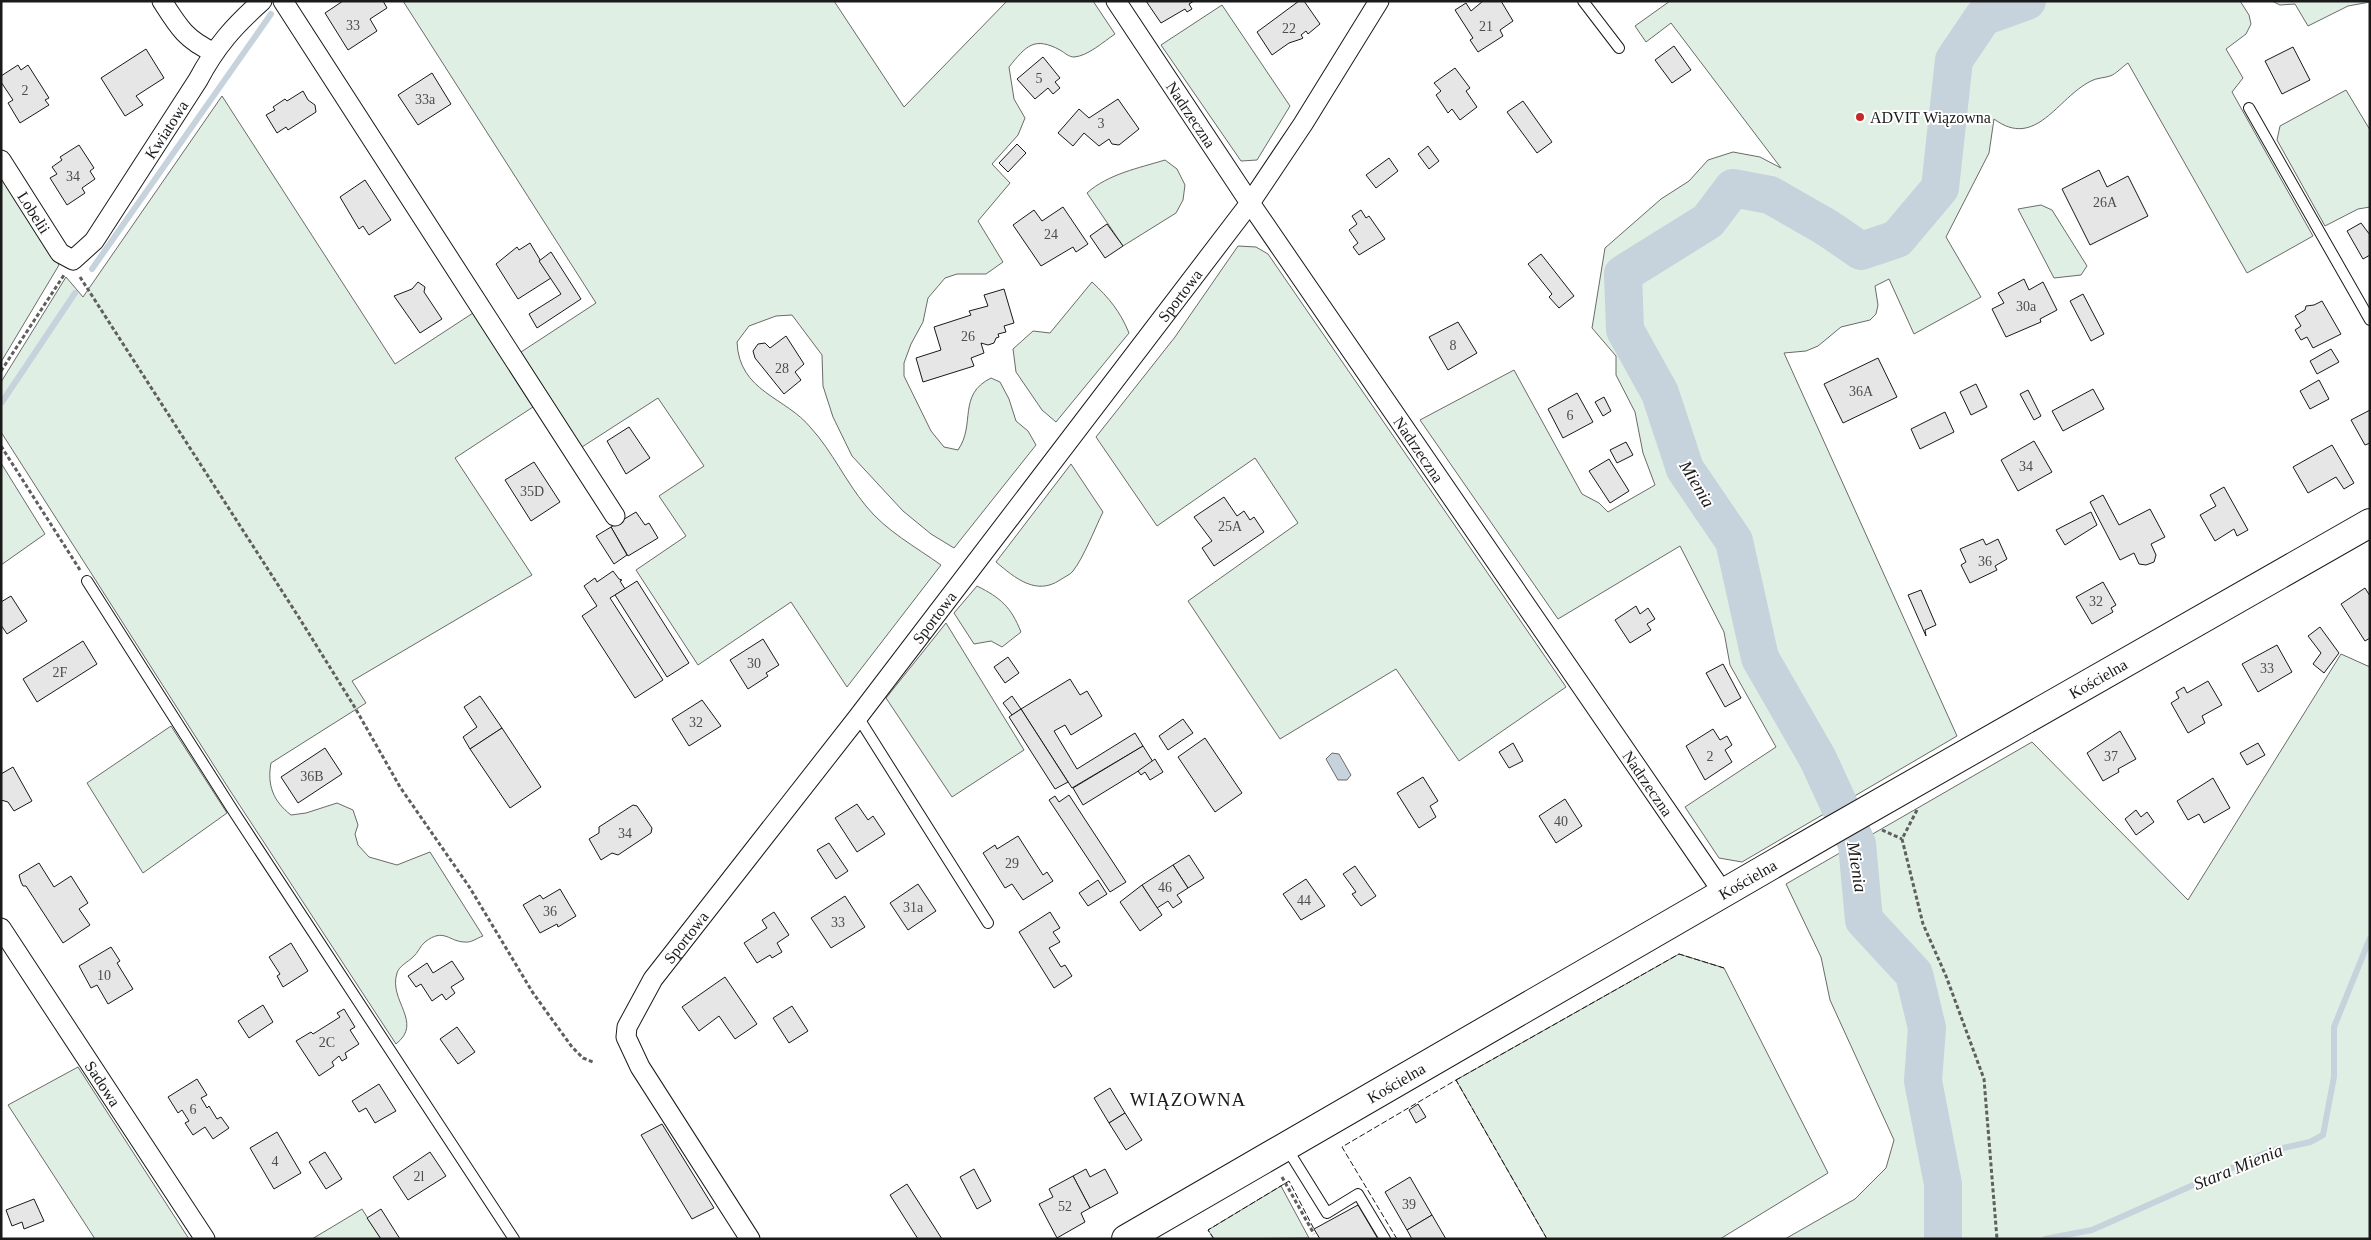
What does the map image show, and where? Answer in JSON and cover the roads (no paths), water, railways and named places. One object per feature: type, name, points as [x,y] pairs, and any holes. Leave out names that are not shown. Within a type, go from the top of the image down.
[{"type":"street","points":[[162,1],[182,33],[200,46],[213,52]]},
{"type":"street","name":"Kwiatowa","points":[[74,260],[94,242],[198,80],[213,52],[240,21],[262,1]]},
{"type":"street","points":[[283,1],[615,516]]},
{"type":"street","name":"Nadrzeczna","points":[[1116,1],[1250,204],[1724,894]]},
{"type":"street","name":"Sportowa","points":[[750,1239],[640,1066],[626,1037],[627,1027],[653,979],[858,717],[1250,204],[1303,124],[1379,1]]},
{"type":"street","name":"Lobelii","points":[[1,160],[48,237],[60,253],[74,260]]},
{"type":"street","name":"Kościelna","points":[[1126,1239],[1724,894],[1845,822],[2370,523]]},
{"type":"street","name":"Sadowa","points":[[1,928],[205,1239]]},
{"type":"lane","points":[[1583,1],[1619,48]]},
{"type":"lane","points":[[2249,108],[2370,320]]},
{"type":"lane","points":[[87,581],[234,812],[514,1239]]},
{"type":"lane","points":[[858,717],[988,923]]},
{"type":"lane","points":[[1286,1147],[1327,1213],[1358,1194],[1385,1239]]},
{"type":"waterway","name":"Mienia","points":[[1943,1239],[1943,1184],[1923,1081],[1927,1028],[1914,974],[1864,920],[1857,844],[1818,759],[1760,658],[1734,541],[1685,469],[1660,393],[1625,330],[1623,274],[1708,221],[1733,188],[1770,195],[1826,227],[1861,251],[1897,239],[1940,188],[1954,60],[1983,17],[2027,1]]},
{"type":"waterway","points":[[92,269],[271,14]]},
{"type":"waterway","points":[[2,402],[75,293]]},
{"type":"waterway","name":"Stara Mienia","points":[[2045,1239],[2092,1230],[2270,1151],[2310,1142],[2323,1135],[2334,1077],[2334,1027],[2370,938]]},
{"type":"place","name":"ADVIT Wiązowna","points":[[1860,117]]},
{"type":"district","name":"WIĄZOWNA","points":[[1188,1099]]}]
